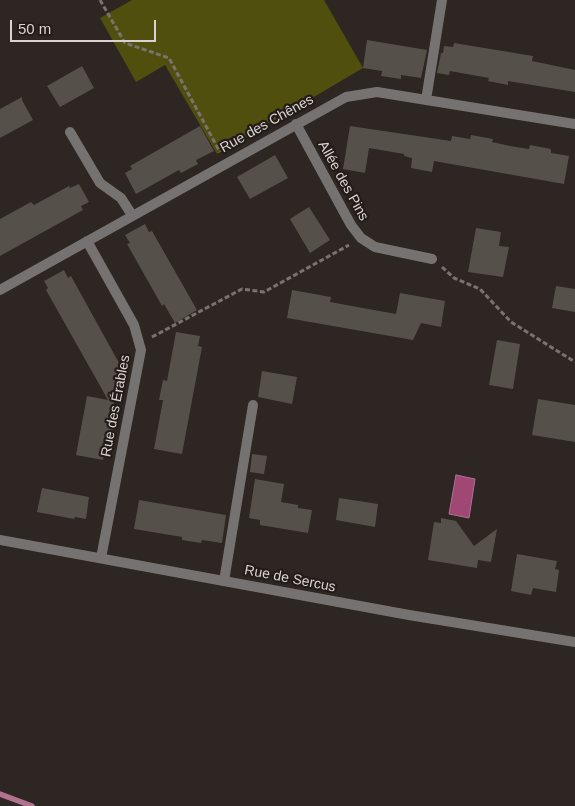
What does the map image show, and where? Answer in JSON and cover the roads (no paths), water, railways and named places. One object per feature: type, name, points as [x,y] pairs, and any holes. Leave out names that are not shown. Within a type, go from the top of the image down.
[{"type":"street","points":[[426,100],[442,0]]},
{"type":"street","name":"Rue des Chênes","points":[[0,290],[337,100],[355,94],[378,92],[575,124]]},
{"type":"street","name":"Allée des Pins","points":[[296,124],[351,225],[361,238],[375,247],[432,259]]},
{"type":"street","points":[[70,132],[100,183],[120,198],[132,215]]},
{"type":"street","name":"Rue des Érables","points":[[87,241],[134,325],[140,342],[140,360],[101,558]]},
{"type":"street","points":[[224,581],[253,405]]},
{"type":"street","name":"Rue de Sercus","points":[[0,540],[409,615],[575,642]]},
{"type":"waterway","points":[[0,794],[32,806]]}]
